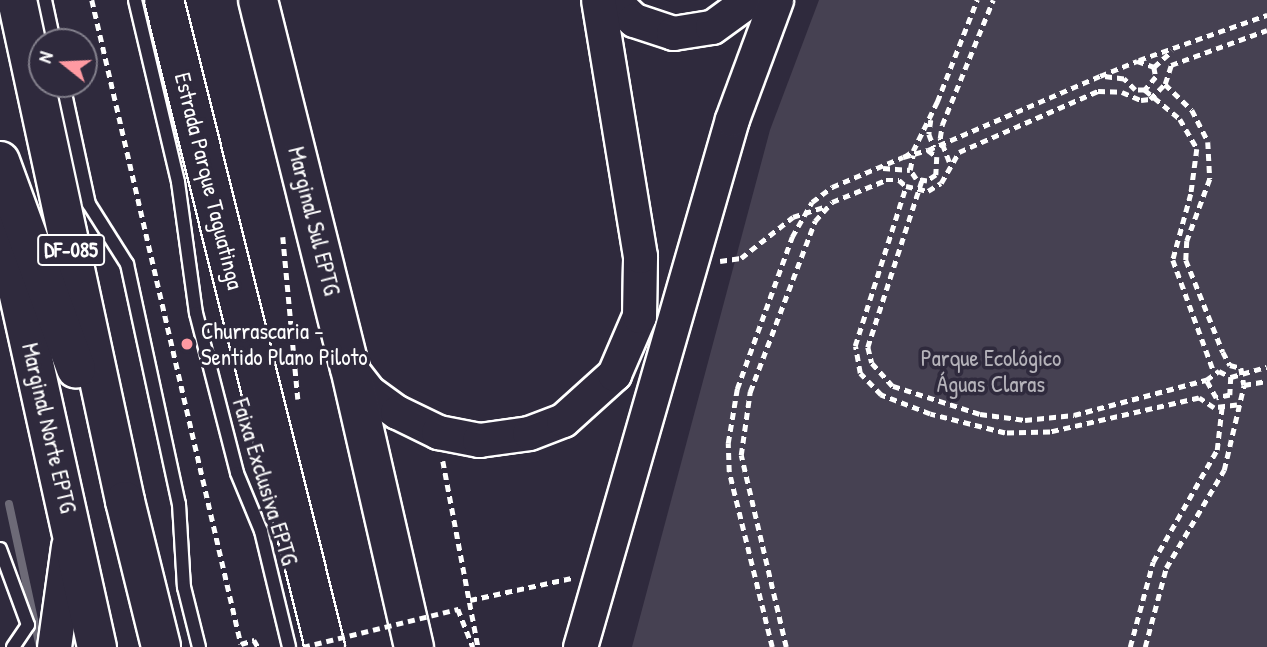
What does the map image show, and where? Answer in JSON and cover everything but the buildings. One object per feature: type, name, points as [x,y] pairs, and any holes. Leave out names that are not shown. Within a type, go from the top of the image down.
[{"type":"main road","name":"DF-085","points":[[17,0],[125,501],[161,647]]},
{"type":"main road","name":"Estrada Parque Taguatinga","points":[[164,0],[325,647]]},
{"type":"main road","name":"Marginal Sul EPTG","points":[[258,0],[350,368],[414,647]]},
{"type":"main road","points":[[0,161],[125,501]]},
{"type":"main road","name":"Marginal Norte EPTG","points":[[0,210],[97,647]]},
{"type":"street","points":[[350,368],[369,392],[438,432],[479,440],[529,433],[563,420],[614,374],[628,349],[639,316],[640,256],[598,0]]},
{"type":"street","points":[[613,0],[634,20],[673,33],[712,27],[749,0]]},
{"type":"street","points":[[580,647],[732,119],[776,0]]},
{"type":"street","points":[[54,647],[63,603],[70,519]]},
{"type":"lane","points":[[45,0],[51,28]]},
{"type":"lane","name":"Faixa Exclusiva EPTG","points":[[135,0],[178,182],[196,313],[237,473],[261,531],[289,647]]},
{"type":"lane","points":[[66,98],[89,204],[127,264],[179,504],[184,587],[199,647]]},
{"type":"lane","points":[[0,549],[29,625],[13,647]]},
{"type":"path","points":[[92,0],[243,646],[254,640],[258,647]]},
{"type":"path","points":[[718,261],[741,258],[807,209],[821,193],[913,151],[937,102],[977,0]]},
{"type":"path","points":[[950,163],[942,144],[942,125],[993,0]]},
{"type":"path","points":[[903,157],[928,150],[1137,61],[1267,15]]},
{"type":"path","points":[[807,209],[828,205],[886,180],[899,180],[906,186],[928,191],[941,183],[950,163],[970,146],[1098,91],[1122,92],[1141,100],[1153,96],[1165,84],[1171,65],[1267,30]]},
{"type":"path","points":[[1100,76],[1124,79],[1135,90],[1145,90],[1153,85],[1154,67],[1183,45]]},
{"type":"path","points":[[1137,61],[1154,67]]},
{"type":"path","points":[[1144,647],[1166,568],[1224,470],[1236,434],[1237,405],[1244,385],[1242,374],[1223,352],[1186,261],[1187,242],[1210,178],[1208,142],[1192,110],[1165,84]]},
{"type":"path","points":[[1145,90],[1180,119],[1197,149],[1191,194],[1173,260],[1214,372]]},
{"type":"path","points":[[934,147],[929,134],[937,102]]},
{"type":"path","points":[[922,181],[936,175],[939,164],[928,150]]},
{"type":"path","points":[[910,170],[913,155]]},
{"type":"path","points":[[878,169],[910,170],[922,181]]},
{"type":"path","points":[[922,181],[868,347],[872,363],[893,386],[980,414],[1025,420],[1074,415],[1206,380],[1214,372]]},
{"type":"path","points":[[906,186],[855,346],[860,373],[881,395],[930,414],[1004,433],[1050,432],[1199,398],[1222,407],[1237,405]]},
{"type":"path","points":[[786,647],[745,480],[741,455],[745,410],[807,239],[828,205]]},
{"type":"path","points":[[772,647],[735,498],[728,443],[743,369],[807,209]]},
{"type":"path","points":[[282,231],[299,410]]},
{"type":"path","points":[[1214,372],[1231,377],[1267,368]]},
{"type":"path","points":[[1130,647],[1153,562],[1217,450],[1222,399],[1233,386],[1231,377]]},
{"type":"path","points":[[1206,380],[1210,395],[1222,399]]},
{"type":"path","points":[[1244,385],[1267,380]]},
{"type":"path","points":[[438,432],[470,600],[476,647]]},
{"type":"path","points":[[470,600],[602,571]]},
{"type":"path","points":[[303,647],[458,609],[476,647]]},
{"type":"green space","name":"Parque Ecológico Águas Claras","points":[[819,0],[1267,0],[1267,647],[632,647],[770,130]]},
{"type":"waterway","points":[[9,504],[40,647]]},
{"type":"place","name":"Churrascaria - Sentido Plano Piloto","points":[[187,344]]}]
